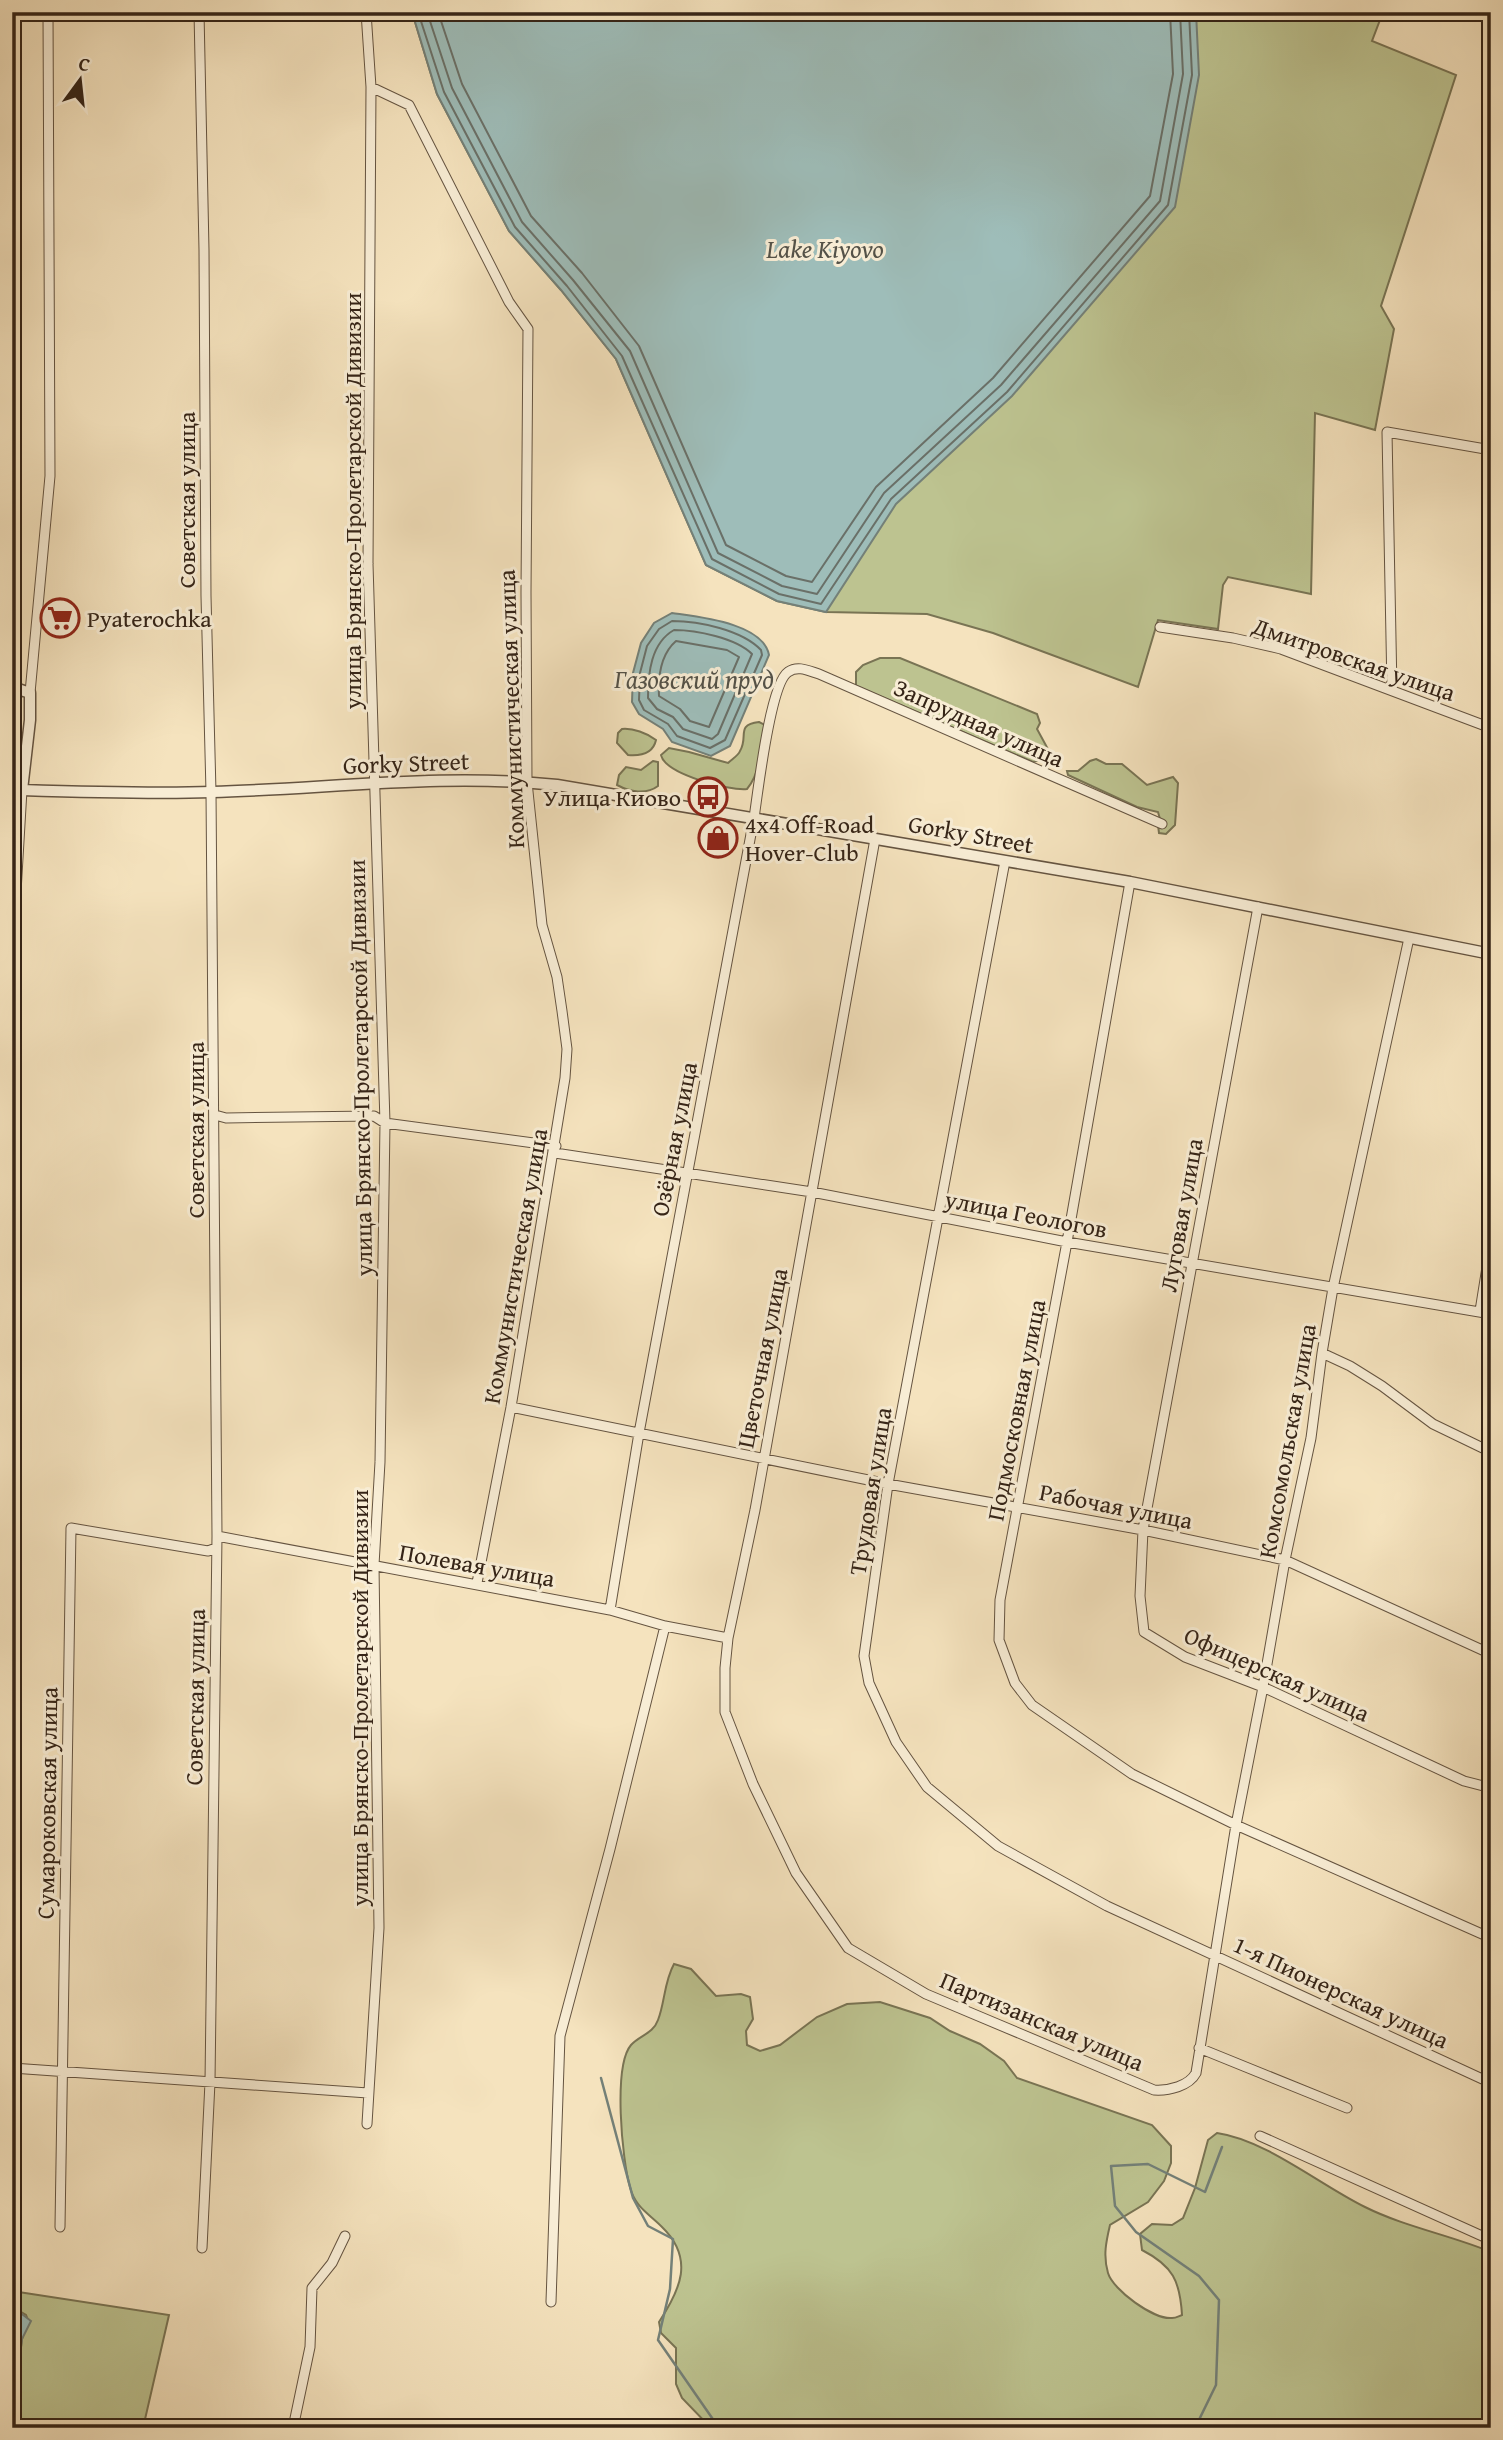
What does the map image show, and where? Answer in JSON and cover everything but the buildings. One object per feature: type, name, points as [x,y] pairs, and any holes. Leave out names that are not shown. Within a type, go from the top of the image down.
[{"type":"street","points":[[12,960],[22,790],[50,476],[48,12]]},
{"type":"street","name":"Советская улица","points":[[199,12],[215,1115],[217,1536],[210,2082],[202,2248]]},
{"type":"street","name":"улица Брянско-Пролетарской Дивизии","points":[[366,12],[371,87],[368,565],[385,1123],[380,1448],[374,1565],[379,1928],[367,2124]]},
{"type":"street","name":"Коммунистическая улица","points":[[371,87],[410,105],[509,303],[528,329],[527,782],[541,925],[557,977],[567,1049],[555,1149],[511,1407],[477,1583]]},
{"type":"street","points":[[1392,690],[1387,432],[1491,450]]},
{"type":"street","name":"Дмитровская улица","points":[[1160,627],[1233,638],[1281,649],[1491,728]]},
{"type":"street","name":"Запрудная улица","points":[[782,677],[794,669],[805,669],[819,674],[1161,824]]},
{"type":"street","name":"Озёрная улица","points":[[610,1609],[639,1433],[754,818],[773,702],[782,677]]},
{"type":"street","points":[[12,687],[30,693]]},
{"type":"street","name":"Gorky Street","points":[[22,790],[211,792],[374,784],[527,782],[612,793],[1130,881],[1491,954]]},
{"type":"street","name":"Цветочная улица","points":[[796,1873],[753,1784],[725,1712],[725,1668],[813,1192],[874,839]]},
{"type":"street","name":"Трудовая улица","points":[[1005,861],[888,1484],[863,1656],[869,1683],[896,1742],[926,1787],[998,1846],[1107,1906],[1214,1954]]},
{"type":"street","name":"Подмосковная улица","points":[[1130,881],[1067,1242],[1000,1600],[999,1640],[1015,1682],[1032,1705],[1132,1774],[1236,1825]]},
{"type":"street","name":"Луговая улица","points":[[1143,1530],[1258,907]]},
{"type":"street","name":"Комсомольская улица","points":[[1214,1954],[1285,1560],[1311,1438],[1333,1288],[1409,938]]},
{"type":"street","points":[[12,1092],[12,1101]]},
{"type":"street","name":"улица Геологов","points":[[215,1115],[226,1118],[374,1115],[385,1123],[813,1192],[1067,1242],[1491,1314]]},
{"type":"street","points":[[1480,1311],[1491,1242]]},
{"type":"street","points":[[1322,1353],[1350,1366],[1382,1386],[1433,1424],[1491,1452]]},
{"type":"street","name":"Рабочая улица","points":[[511,1407],[888,1484],[1143,1530],[1285,1560],[1491,1654]]},
{"type":"street","name":"Сумароковская улица","points":[[60,2227],[71,1528],[208,1551],[216,1548]]},
{"type":"street","name":"Офицерская улица","points":[[1143,1530],[1140,1596],[1144,1632],[1185,1657],[1264,1687],[1464,1781],[1491,1788]]},
{"type":"street","name":"Полевая улица","points":[[217,1536],[610,1609],[666,1626],[729,1638]]},
{"type":"street","points":[[551,2302],[560,2036],[666,1626]]},
{"type":"street","points":[[1236,1825],[1491,1938]]},
{"type":"street","name":"Партизанская улица","points":[[796,1873],[848,1948],[926,1994],[1154,2090],[1163,2090],[1191,2081],[1195,2073],[1214,1954]]},
{"type":"street","name":"1-я Пионерская улица","points":[[1214,1954],[1491,2083]]},
{"type":"street","points":[[1199,2048],[1347,2108]]},
{"type":"street","points":[[12,2068],[368,2092]]},
{"type":"street","points":[[1260,2136],[1491,2240]]},
{"type":"street","points":[[293,2428],[311,2330],[312,2288],[332,2263],[345,2236]]},
{"type":"green space","points":[[412,12],[1383,12],[1372,41],[1456,75],[1381,306],[1394,329],[1375,430],[1315,413],[1311,594],[1228,577],[1223,585],[1218,629],[1158,620],[1138,687],[993,633],[927,614],[826,612],[777,601],[706,565],[616,359],[509,231],[437,94]]},
{"type":"green space","points":[[880,658],[900,658],[1037,714],[1040,723],[1037,729],[1049,751],[1045,759],[1033,762],[856,686],[856,672],[863,665]]},
{"type":"green space","points":[[759,722],[765,725],[762,750],[755,775],[747,789],[713,784],[685,775],[665,762],[661,755],[669,748],[728,763],[740,751],[747,726]]},
{"type":"green space","points":[[622,729],[648,735],[656,740],[654,745],[645,753],[628,755],[617,743],[618,733]]},
{"type":"green space","points":[[1096,759],[1106,764],[1122,764],[1147,785],[1173,777],[1178,783],[1175,825],[1166,834],[1159,833],[1158,812],[1137,807],[1068,775],[1067,771],[1078,771]]},
{"type":"green space","points":[[653,761],[658,762],[658,786],[638,792],[617,785],[619,775],[626,767],[641,770]]},
{"type":"green space","points":[[674,1964],[691,1969],[716,1996],[741,1994],[750,1997],[753,2019],[746,2031],[747,2045],[760,2051],[780,2045],[817,2017],[847,2004],[880,2002],[930,2018],[950,2031],[980,2044],[1004,2061],[1017,2078],[1152,2125],[1171,2146],[1171,2163],[1164,2181],[1148,2202],[1110,2225],[1105,2255],[1111,2280],[1135,2303],[1155,2314],[1172,2318],[1182,2315],[1179,2293],[1168,2269],[1142,2250],[1140,2234],[1152,2224],[1172,2225],[1183,2218],[1195,2188],[1208,2140],[1217,2133],[1254,2144],[1380,2214],[1491,2252],[1491,2428],[711,2428],[682,2398],[676,2384],[676,2348],[661,2333],[659,2322],[678,2286],[681,2263],[672,2239],[632,2194],[622,2136],[621,2092],[625,2056],[631,2045],[656,2025]]},
{"type":"green space","points":[[12,2291],[169,2315],[143,2428],[12,2428],[12,2380],[18,2373],[22,2339],[28,2320],[26,2315],[12,2309]]},
{"type":"water","name":"Lake Kiyovo","points":[[412,12],[1196,12],[1199,75],[1175,207],[1012,396],[896,504],[826,612],[777,601],[706,565],[616,359],[509,231],[437,94]]},
{"type":"water","name":"Газовский пруд","points":[[672,613],[713,620],[743,629],[764,644],[769,655],[730,746],[711,756],[672,742],[663,729],[639,714],[632,702],[633,673],[641,643],[654,623]]},
{"type":"water","points":[[12,2309],[31,2321],[22,2339],[17,2377],[12,2380]]},
{"type":"waterway","points":[[601,2078],[633,2198],[648,2226],[673,2239],[670,2289],[658,2340],[719,2428]]},
{"type":"waterway","points":[[1195,2428],[1216,2385],[1219,2300],[1199,2276],[1136,2232],[1115,2206],[1111,2166],[1148,2164],[1205,2192],[1222,2147]]},
{"type":"place","name":"Pyaterochka","points":[[60,618]]},
{"type":"place","name":"Улица Киово","points":[[708,797]]},
{"type":"place","name":"4x4 Off-Road Hover-Club","points":[[718,838]]}]
